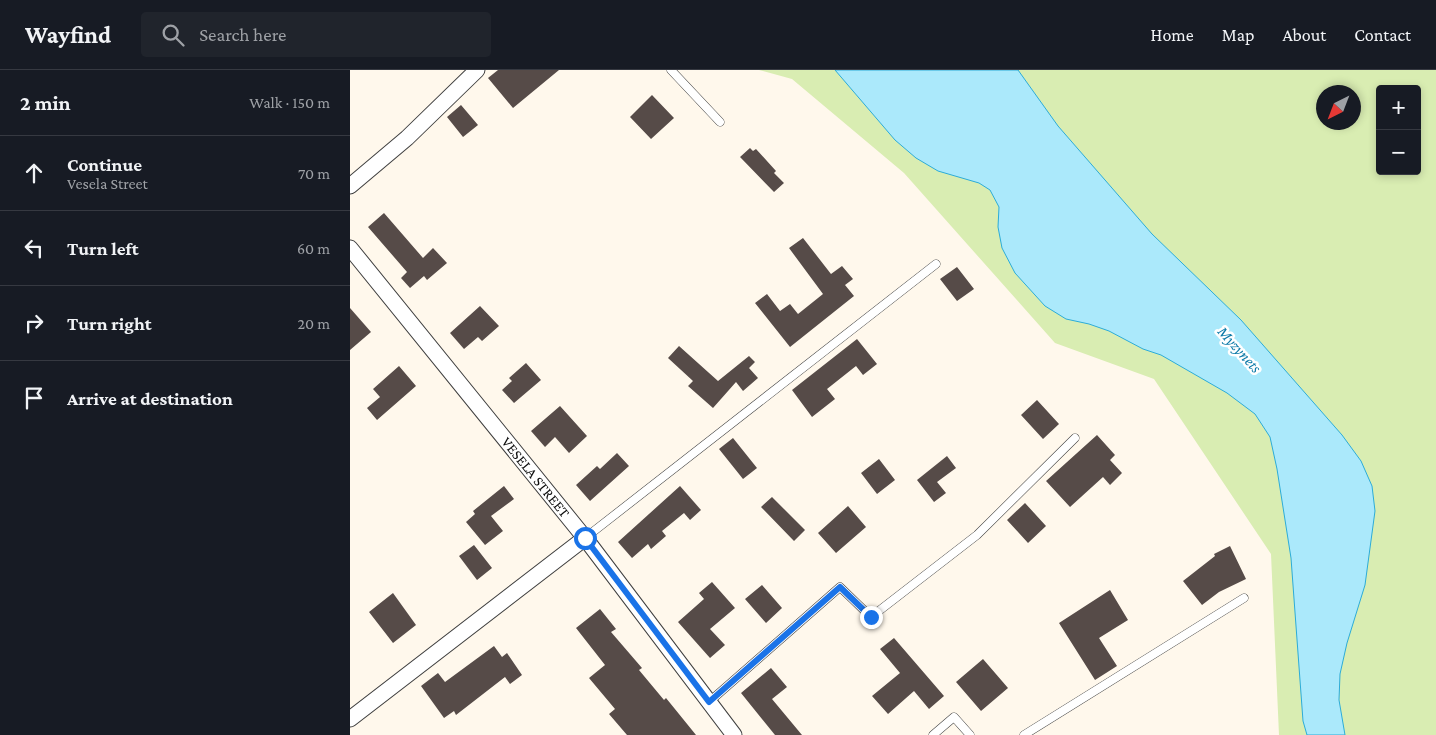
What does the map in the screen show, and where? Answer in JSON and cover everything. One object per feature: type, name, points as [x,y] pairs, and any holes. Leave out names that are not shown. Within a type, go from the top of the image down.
[{"type":"street","points":[[350,186],[407,138],[477,70]]},
{"type":"street","name":"VESELA STREET","points":[[350,248],[585,538],[734,735]]},
{"type":"street","points":[[350,719],[585,538]]},
{"type":"lane","points":[[671,70],[720,122]]},
{"type":"lane","points":[[585,538],[936,264]]},
{"type":"lane","points":[[709,702],[840,587],[871,617],[977,535],[1074,438]]},
{"type":"lane","points":[[1024,735],[1244,598]]},
{"type":"lane","points":[[932,735],[954,717],[970,735]]},
{"type":"green space","points":[[759,70],[1436,70],[1436,735],[1279,735],[1271,554],[1154,379],[1055,343],[904,173],[792,79]]},
{"type":"water","name":"Myzynets","points":[[835,70],[1018,70],[1058,126],[1152,234],[1241,320],[1342,435],[1361,461],[1372,486],[1375,511],[1365,585],[1347,643],[1340,674],[1339,700],[1345,735],[1307,735],[1303,721],[1291,558],[1270,437],[1255,414],[1227,393],[1161,355],[1143,349],[1109,331],[1066,319],[1045,306],[1015,273],[1002,248],[998,227],[999,207],[990,190],[979,183],[938,171],[916,158],[895,140]]},
{"type":"building","points":[[498,70],[559,70],[513,108],[488,78]]},
{"type":"building","points":[[652,95],[674,118],[651,139],[630,117]]},
{"type":"building","points":[[461,105],[478,125],[463,137],[447,117]]},
{"type":"building","points":[[750,148],[753,151],[756,149],[784,183],[774,192],[740,157]]},
{"type":"building","points":[[384,213],[423,258],[433,248],[447,263],[427,280],[424,276],[410,288],[401,278],[407,272],[368,227]]},
{"type":"building","points":[[803,238],[831,274],[842,266],[853,279],[845,285],[854,296],[790,347],[755,303],[767,294],[780,311],[790,304],[798,314],[823,294],[789,248]]},
{"type":"building","points":[[957,267],[974,289],[957,301],[940,279]]},
{"type":"building","points":[[480,306],[499,326],[482,341],[478,337],[464,349],[450,333]]},
{"type":"building","points":[[350,308],[371,332],[350,350]]},
{"type":"building","points":[[857,339],[877,364],[863,375],[856,366],[827,389],[835,399],[812,417],[792,390]]},
{"type":"building","points":[[679,346],[718,381],[749,356],[755,362],[749,368],[758,378],[743,391],[736,382],[713,408],[688,386],[693,381],[668,358]]},
{"type":"building","points":[[526,363],[541,380],[514,403],[502,390],[512,381],[509,378]]},
{"type":"building","points":[[399,366],[416,386],[377,420],[367,408],[380,397],[373,389]]},
{"type":"building","points":[[1037,400],[1059,424],[1043,439],[1021,415]]},
{"type":"building","points":[[560,406],[587,436],[569,453],[555,437],[545,447],[531,431]]},
{"type":"building","points":[[1097,435],[1115,455],[1110,460],[1122,473],[1110,485],[1103,477],[1070,507],[1046,481]]},
{"type":"building","points":[[733,438],[757,468],[743,479],[719,449]]},
{"type":"building","points":[[617,453],[629,466],[590,501],[576,485],[597,466],[600,469]]},
{"type":"building","points":[[947,456],[956,468],[937,482],[946,493],[934,502],[917,480]]},
{"type":"building","points":[[879,459],[895,480],[877,494],[861,473]]},
{"type":"building","points":[[504,486],[514,499],[491,516],[503,531],[485,545],[466,522],[475,514],[473,511]]},
{"type":"building","points":[[680,486],[701,510],[690,520],[684,513],[662,531],[666,536],[651,549],[648,544],[632,558],[618,542]]},
{"type":"building","points":[[772,497],[805,530],[794,541],[761,507]]},
{"type":"building","points":[[1025,503],[1046,526],[1028,543],[1007,520]]},
{"type":"building","points":[[848,506],[866,527],[836,553],[818,533]]},
{"type":"building","points":[[474,545],[492,568],[477,580],[459,556]]},
{"type":"building","points":[[1230,546],[1246,579],[1219,592],[1202,605],[1183,581],[1215,556],[1214,554]]},
{"type":"building","points":[[712,582],[735,608],[710,629],[725,645],[710,658],[678,622],[704,599],[699,593]]},
{"type":"building","points":[[762,585],[782,608],[766,623],[745,599]]},
{"type":"building","points":[[1110,590],[1128,620],[1099,638],[1117,666],[1095,680],[1059,623]]},
{"type":"building","points":[[393,593],[416,625],[393,643],[369,612]]},
{"type":"building","points":[[600,609],[616,629],[611,632],[642,668],[639,670],[664,700],[666,698],[696,735],[627,735],[609,714],[615,709],[589,678],[605,665],[576,628]]},
{"type":"building","points":[[894,638],[944,696],[929,709],[914,691],[888,714],[872,696],[900,673],[880,649]]},
{"type":"building","points":[[494,646],[502,657],[507,653],[522,675],[510,684],[505,677],[456,715],[454,711],[444,718],[421,686],[438,673],[445,682]]},
{"type":"building","points":[[983,659],[1008,688],[981,711],[956,682]]},
{"type":"building","points":[[771,668],[787,687],[772,699],[802,735],[775,735],[741,693]]},
{"type":"route","points":[[585,538],[709,702],[840,587],[871,617]]}]
